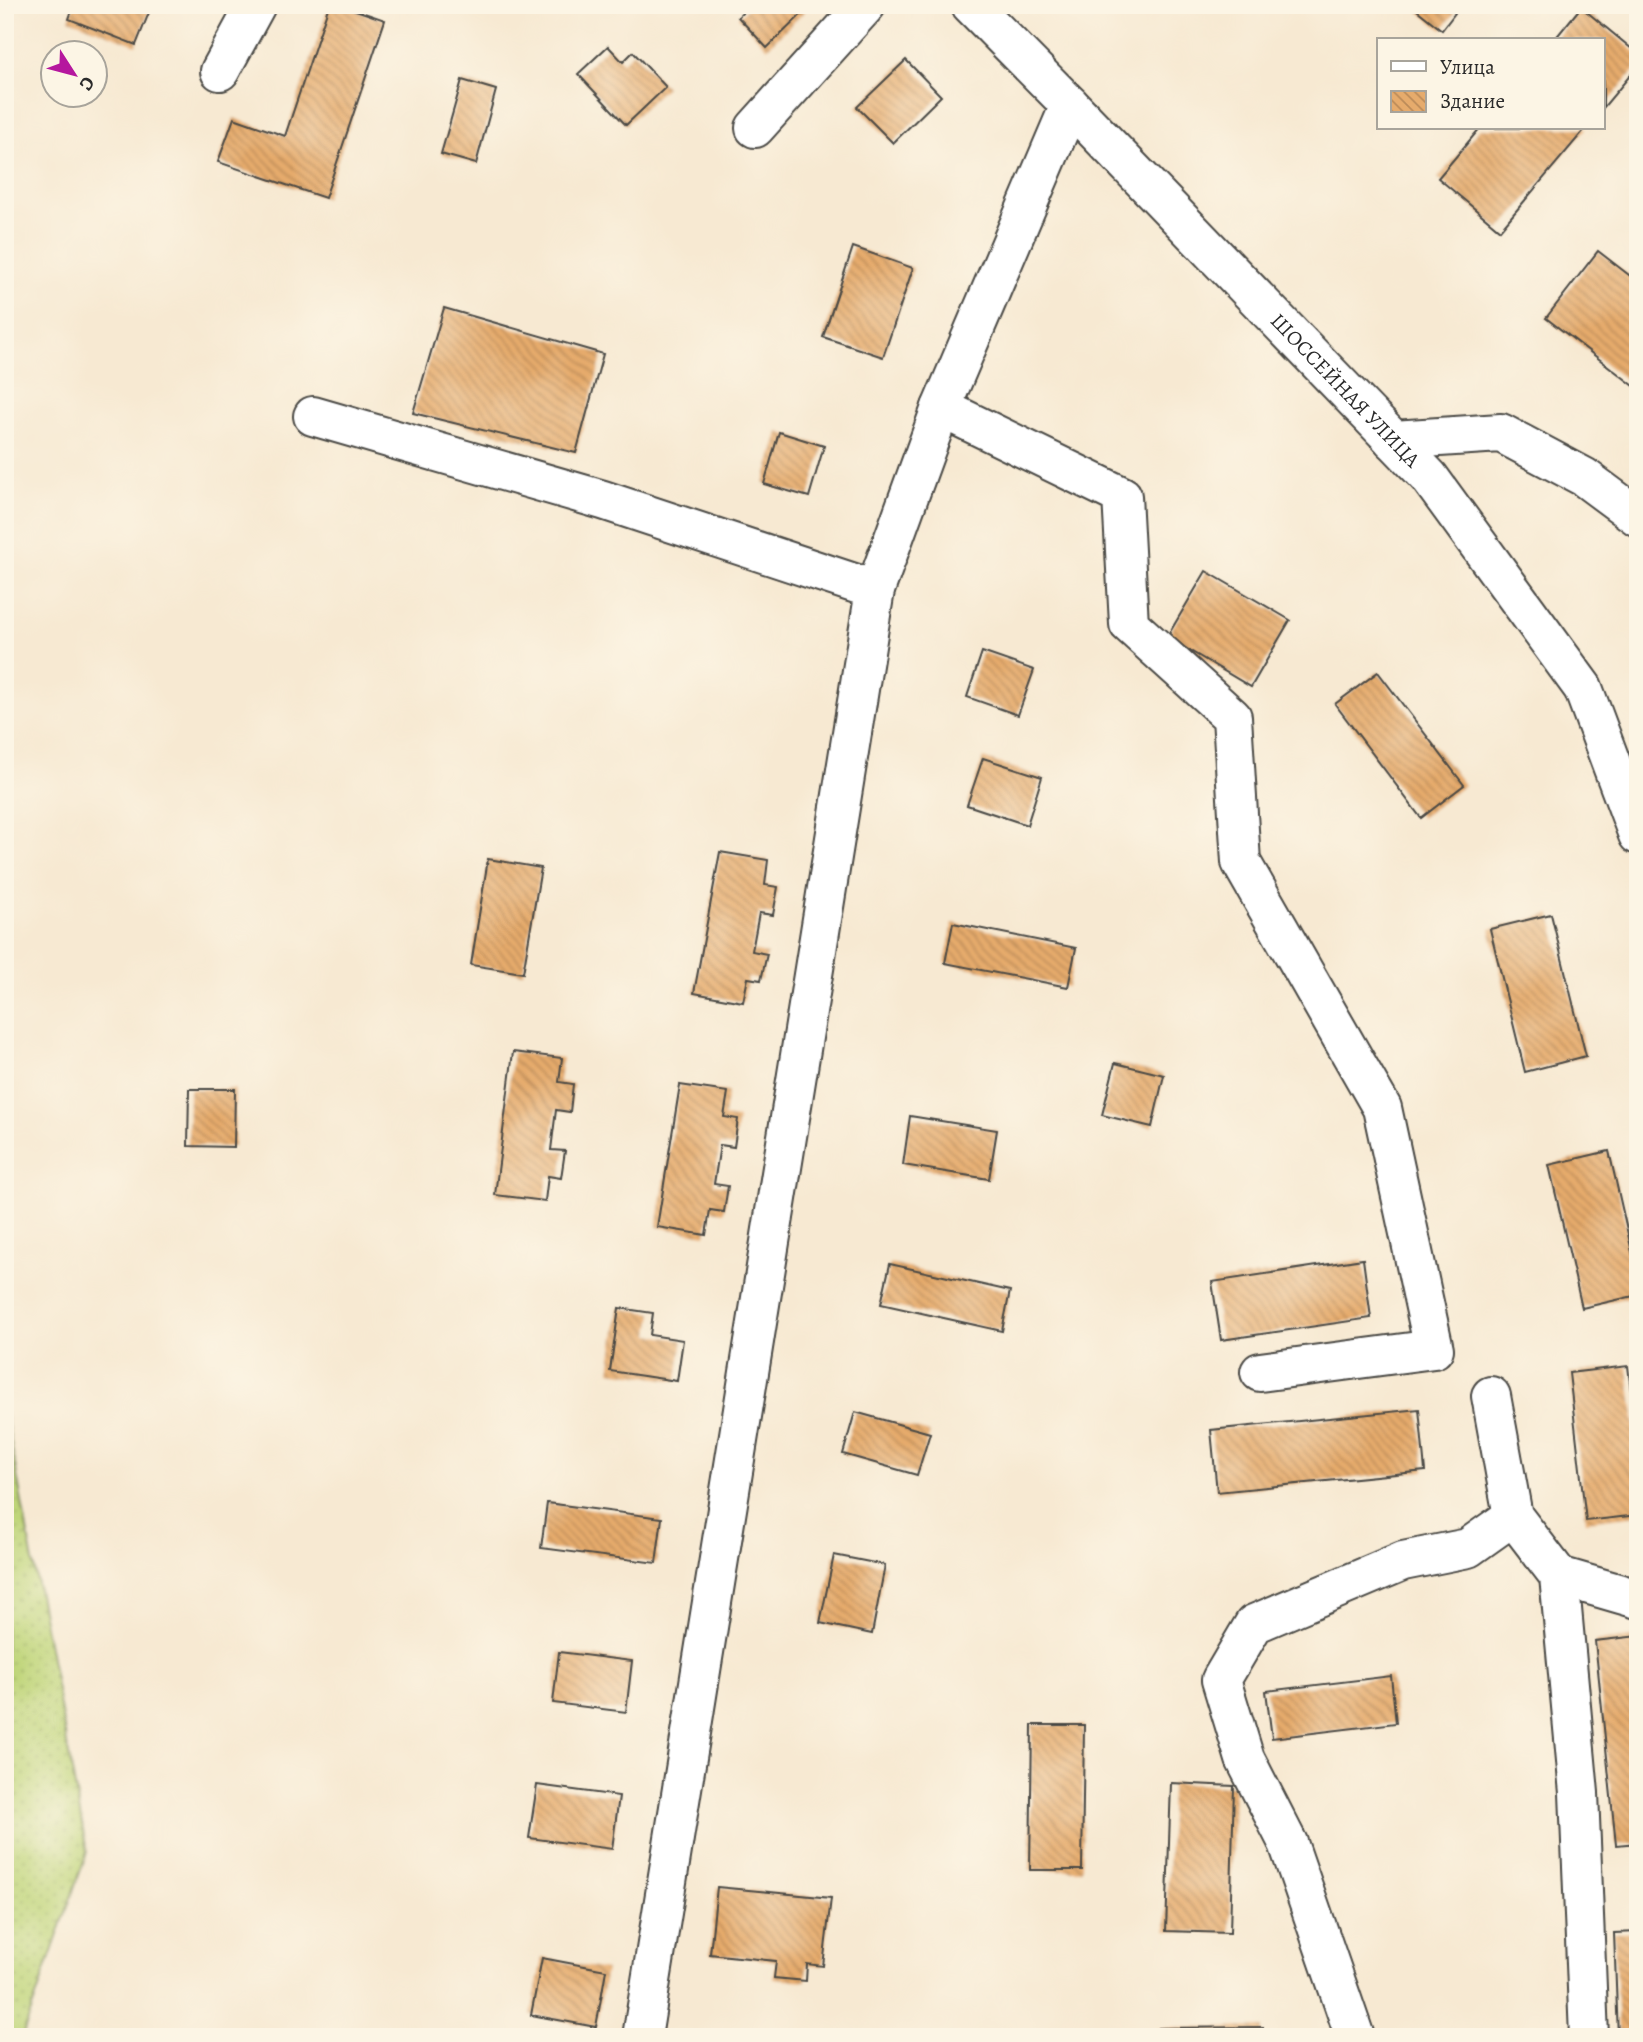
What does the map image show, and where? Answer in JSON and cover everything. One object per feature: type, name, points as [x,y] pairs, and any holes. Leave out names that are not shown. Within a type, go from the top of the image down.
[{"type":"street","points":[[219,71],[256,5]]},
{"type":"street","points":[[755,128],[866,5]]},
{"type":"street","name":"ШОССЕЙНАЯ УЛИЦА","points":[[972,6],[1429,477],[1583,688],[1638,835]]},
{"type":"street","points":[[642,2037],[875,590],[941,408],[1070,105]]},
{"type":"street","points":[[941,408],[1122,496],[1129,624],[1232,717],[1241,862],[1382,1108],[1434,1349],[1259,1372]]},
{"type":"street","points":[[313,416],[603,500],[875,590]]},
{"type":"street","points":[[1393,440],[1501,433],[1584,477],[1638,517]]},
{"type":"street","points":[[1491,1396],[1513,1516],[1559,1576],[1579,1793],[1589,2037]]},
{"type":"street","points":[[1355,2037],[1288,1843],[1245,1759],[1221,1680],[1254,1623],[1403,1561],[1468,1548],[1513,1516]]},
{"type":"street","points":[[1559,1576],[1638,1599]]},
{"type":"green space","points":[[5,1411],[87,1852],[22,2037],[5,2037]]},
{"type":"building","points":[[74,5],[152,5],[136,45],[69,19]]},
{"type":"building","points":[[329,5],[341,5],[385,20],[325,198],[218,162],[234,118],[285,136]]},
{"type":"building","points":[[751,5],[811,5],[767,48],[738,17]]},
{"type":"building","points":[[1421,5],[1445,5],[1455,13],[1442,30],[1417,10]]},
{"type":"building","points":[[1581,7],[1638,54],[1638,66],[1604,107],[1604,38],[1556,38]]},
{"type":"building","points":[[608,46],[623,62],[633,52],[666,87],[626,125],[578,74]]},
{"type":"building","points":[[906,60],[941,96],[893,143],[857,107]]},
{"type":"building","points":[[462,80],[496,90],[476,164],[441,154]]},
{"type":"building","points":[[1478,130],[1584,130],[1500,230],[1438,178]]},
{"type":"building","points":[[853,247],[913,268],[883,357],[823,337]]},
{"type":"building","points":[[1598,251],[1638,282],[1638,389],[1546,318]]},
{"type":"building","points":[[444,308],[603,354],[576,453],[413,413]]},
{"type":"building","points":[[779,432],[824,446],[809,497],[764,484]]},
{"type":"building","points":[[1206,571],[1290,620],[1251,687],[1167,637]]},
{"type":"building","points":[[982,652],[1034,670],[1018,715],[967,697]]},
{"type":"building","points":[[1378,672],[1464,785],[1421,818],[1335,704]]},
{"type":"building","points":[[983,758],[1042,777],[1027,825],[967,805]]},
{"type":"building","points":[[720,852],[768,860],[765,885],[778,887],[773,915],[759,913],[752,951],[767,954],[761,980],[748,978],[743,1002],[694,993]]},
{"type":"building","points":[[488,859],[541,868],[523,973],[471,965]]},
{"type":"building","points":[[1551,914],[1586,1056],[1525,1072],[1490,929]]},
{"type":"building","points":[[953,923],[1076,948],[1068,987],[945,963]]},
{"type":"building","points":[[513,1052],[562,1058],[559,1082],[573,1084],[570,1112],[556,1110],[551,1150],[565,1151],[561,1178],[548,1176],[545,1201],[495,1195]]},
{"type":"building","points":[[1115,1063],[1164,1075],[1152,1127],[1102,1115]]},
{"type":"building","points":[[680,1085],[728,1092],[724,1117],[738,1119],[734,1147],[720,1145],[714,1184],[728,1186],[724,1212],[710,1210],[706,1235],[657,1227]]},
{"type":"building","points":[[189,1089],[235,1089],[234,1147],[188,1146]]},
{"type":"building","points":[[910,1116],[997,1130],[989,1179],[903,1165]]},
{"type":"building","points":[[1609,1151],[1638,1278],[1638,1295],[1582,1308],[1549,1165]]},
{"type":"building","points":[[1363,1259],[1371,1318],[1221,1340],[1212,1282]]},
{"type":"building","points":[[890,1264],[1010,1291],[1002,1331],[881,1304]]},
{"type":"building","points":[[619,1308],[653,1313],[650,1335],[683,1340],[677,1381],[610,1371]]},
{"type":"building","points":[[1628,1366],[1638,1449],[1638,1515],[1586,1521],[1569,1373]]},
{"type":"building","points":[[1419,1409],[1425,1471],[1217,1492],[1211,1430]]},
{"type":"building","points":[[855,1412],[930,1433],[917,1475],[843,1454]]},
{"type":"building","points":[[547,1503],[662,1518],[656,1563],[541,1548]]},
{"type":"building","points":[[834,1555],[885,1565],[872,1634],[820,1623]]},
{"type":"building","points":[[1638,1636],[1638,1843],[1616,1845],[1595,1641]]},
{"type":"building","points":[[559,1652],[632,1661],[626,1712],[553,1703]]},
{"type":"building","points":[[1391,1676],[1396,1723],[1272,1738],[1266,1691]]},
{"type":"building","points":[[1032,1725],[1084,1725],[1082,1870],[1030,1870]]},
{"type":"building","points":[[1171,1783],[1234,1786],[1230,1933],[1166,1931]]},
{"type":"building","points":[[537,1785],[619,1796],[612,1849],[529,1838]]},
{"type":"building","points":[[717,1887],[831,1898],[823,1966],[807,1964],[806,1981],[774,1978],[776,1961],[710,1954]]},
{"type":"building","points":[[1638,1932],[1638,2037],[1618,2037],[1614,1933]]},
{"type":"building","points":[[542,1958],[606,1970],[596,2027],[531,2015]]},
{"type":"building","points":[[1263,2027],[1263,2037],[1159,2037],[1159,2028]]}]
